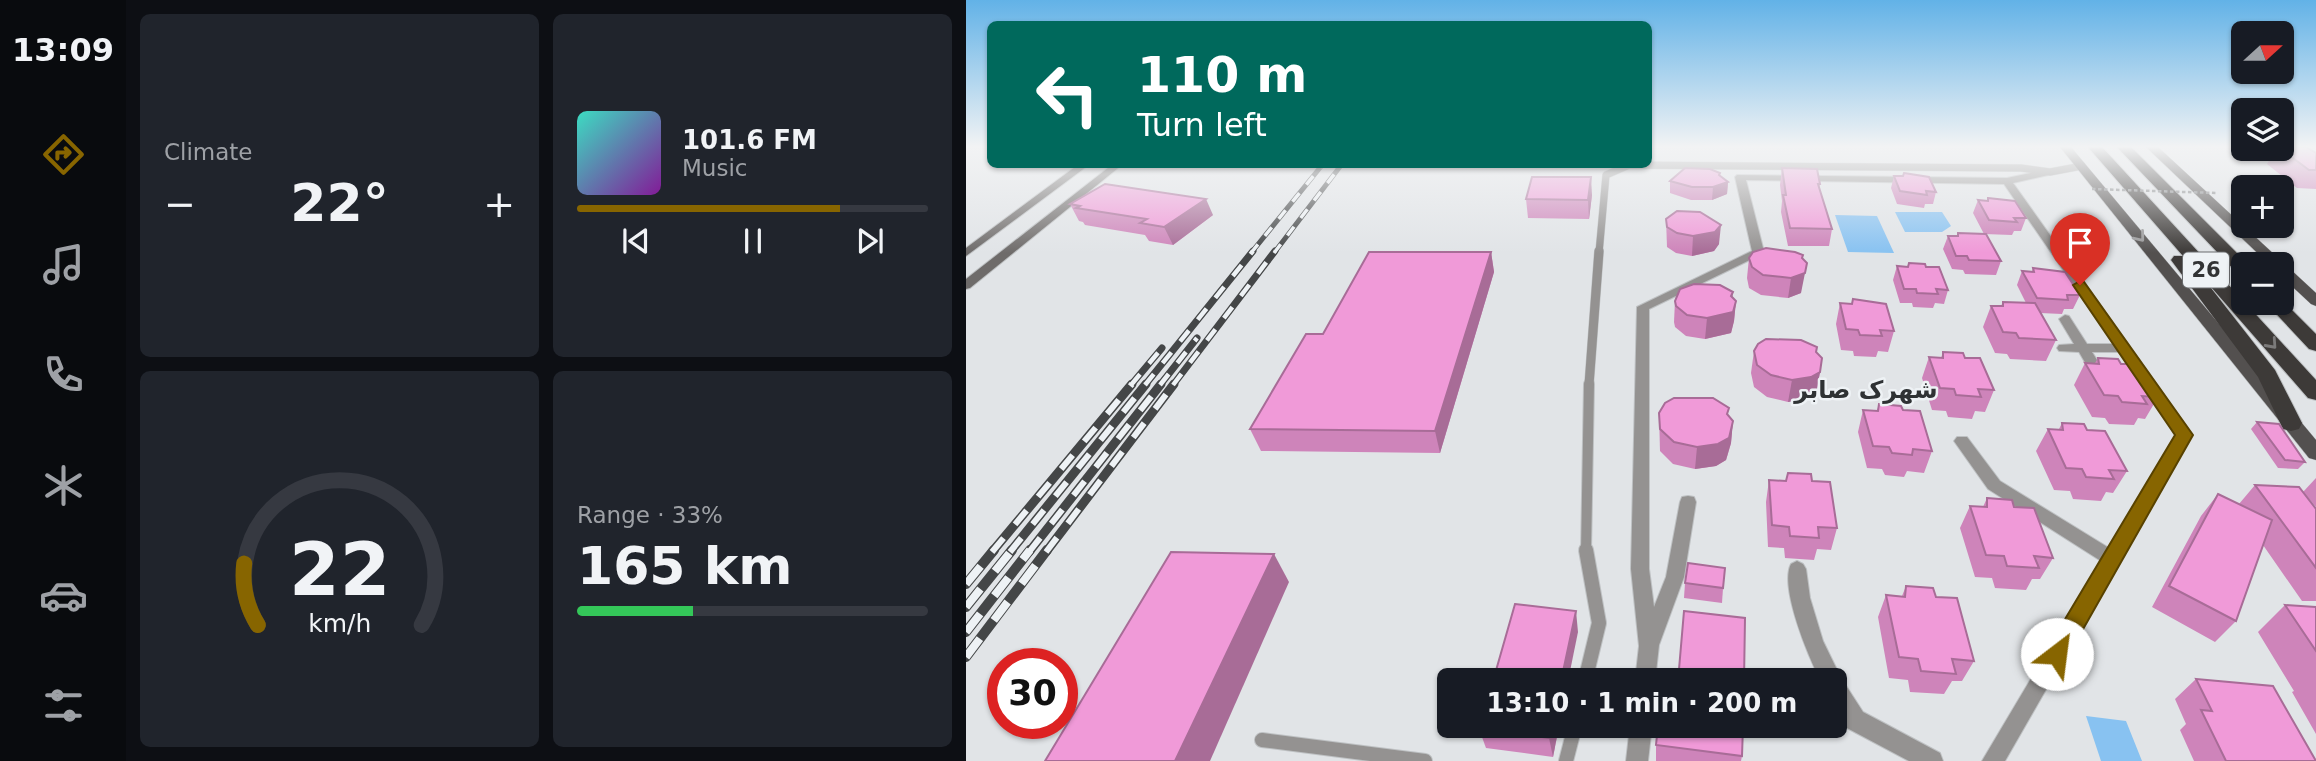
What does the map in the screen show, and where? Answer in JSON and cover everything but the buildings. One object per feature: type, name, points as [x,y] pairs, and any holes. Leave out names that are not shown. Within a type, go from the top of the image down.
[{"type":"highway","name":"26","points":[[2127,183],[2316,393]]},
{"type":"highway","points":[[2159,183],[2231,257]]},
{"type":"highway","points":[[2147,204],[2175,253],[2268,375],[2291,423]]},
{"type":"highway","points":[[2287,315],[2316,345]]},
{"type":"main road","points":[[2095,183],[2316,453]]},
{"type":"main road","points":[[2190,183],[2264,252]]},
{"type":"main road","points":[[2294,280],[2316,301]]},
{"type":"street","points":[[966,253],[1061,183]]},
{"type":"street","points":[[966,285],[1096,183]]},
{"type":"street","points":[[1646,668],[1649,646],[1640,569],[1643,307],[1758,252],[1741,183]]},
{"type":"street","points":[[1993,761],[2184,435],[2008,183]]},
{"type":"street","points":[[2065,319],[2098,373]]},
{"type":"street","points":[[2064,348],[2123,348]]},
{"type":"street","points":[[1962,441],[1994,485],[2112,559]]},
{"type":"street","points":[[1649,646],[1675,577],[1688,502]]},
{"type":"street","points":[[1797,569],[1798,596],[1827,668]]},
{"type":"street","points":[[1847,707],[1855,720],[1932,761]]},
{"type":"street","points":[[1637,761],[1640,738]]},
{"type":"lane","points":[[1589,668],[1599,623],[1586,550],[1589,370],[1605,183]]},
{"type":"lane","points":[[1566,761],[1572,738]]},
{"type":"lane","points":[[1262,740],[1425,761]]},
{"type":"path","points":[[2092,189],[2216,193]]},
{"type":"shaded area","points":[[1895,212],[1942,212],[1951,226],[1942,232],[1905,232]]},
{"type":"shaded area","points":[[1835,215],[1877,216],[1894,253],[1848,252]]},
{"type":"shaded area","points":[[2086,716],[2126,721],[2142,761],[2101,761]]},
{"type":"railway","points":[[1251,253],[1308,183]]},
{"type":"railway","points":[[1274,253],[1328,183]]},
{"type":"railway","points":[[1145,385],[1253,251]]},
{"type":"railway","points":[[1173,385],[1275,251]]},
{"type":"railway","points":[[1160,385],[1197,338]]},
{"type":"railway","points":[[1131,385],[1162,348]]},
{"type":"railway","points":[[992,552],[1132,384]]},
{"type":"railway","points":[[1010,552],[1146,384]]},
{"type":"railway","points":[[1029,552],[1161,384]]},
{"type":"railway","points":[[1046,552],[1174,384]]},
{"type":"railway","points":[[966,584],[994,550]]},
{"type":"railway","points":[[966,607],[1012,550]]},
{"type":"railway","points":[[966,632],[1030,550]]},
{"type":"railway","points":[[966,657],[1047,550]]},
{"type":"district","name":"شهرک صابر","points":[[1866,390]]},
{"type":"route","points":[[2057,654],[2184,435],[2080,285]]}]
